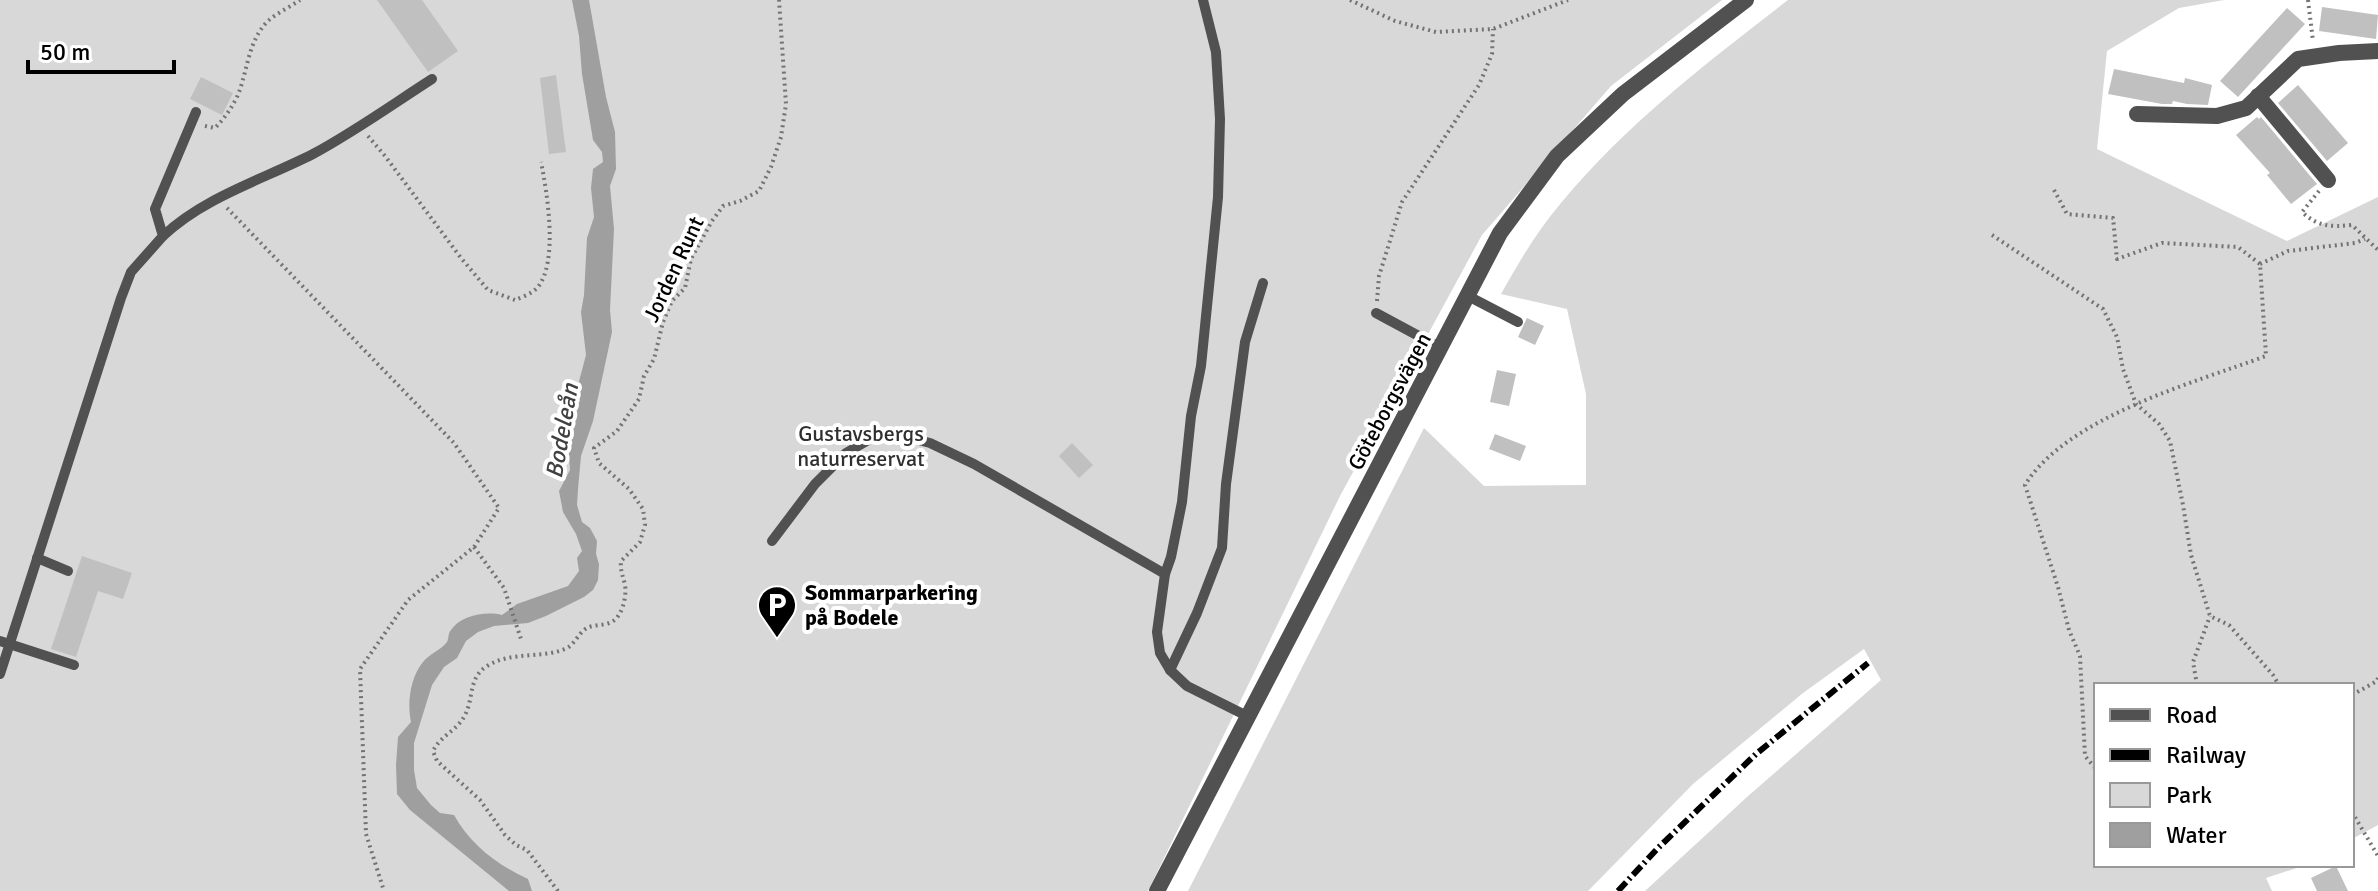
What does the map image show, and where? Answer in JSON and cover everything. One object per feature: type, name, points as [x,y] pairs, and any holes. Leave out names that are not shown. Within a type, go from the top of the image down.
[{"type":"street","name":"Göteborgsvägen","points":[[1157,891],[1500,233],[1557,156],[1623,94],[1746,0]]},
{"type":"street","points":[[2137,114],[2217,116],[2246,108],[2298,59],[2378,51]]},
{"type":"street","points":[[2258,96],[2328,180]]},
{"type":"lane","points":[[1203,0],[1216,52],[1220,119],[1218,197],[1201,366],[1191,416],[1182,502],[1165,574],[1157,632],[1160,653],[1170,670],[1187,686],[1249,717]]},
{"type":"lane","points":[[0,674],[5,643],[37,558],[131,272],[174,226],[218,199],[314,153],[432,79]]},
{"type":"lane","points":[[163,236],[155,209],[196,112]]},
{"type":"lane","points":[[1170,670],[1197,613],[1222,548],[1226,484],[1245,342],[1263,283]]},
{"type":"lane","points":[[1468,296],[1518,322]]},
{"type":"lane","points":[[1376,313],[1441,348]]},
{"type":"lane","points":[[772,541],[815,484],[846,453],[872,438],[896,434],[930,443],[974,464],[1165,574]]},
{"type":"lane","points":[[37,558],[68,571]]},
{"type":"lane","points":[[5,643],[74,665]]},
{"type":"path","points":[[191,124],[215,128],[227,116],[238,94],[255,39],[268,21],[300,0]]},
{"type":"path","name":"Jorden Runt","points":[[558,891],[527,850],[505,835],[480,800],[437,761],[433,751],[438,741],[460,724],[467,711],[475,678],[485,667],[512,657],[569,648],[588,627],[615,621],[622,613],[626,587],[620,571],[621,561],[640,542],[645,525],[643,509],[629,489],[599,463],[594,448],[617,431],[639,399],[644,376],[654,359],[663,322],[672,301],[685,288],[691,259],[712,221],[723,206],[759,191],[771,167],[781,137],[786,104],[779,0]]},
{"type":"path","points":[[1350,0],[1395,21],[1436,32],[1493,29],[1568,0]]},
{"type":"path","points":[[2308,0],[2315,56]]},
{"type":"path","points":[[1376,313],[1379,276],[1402,202],[1479,85],[1492,54],[1493,29]]},
{"type":"path","points":[[360,125],[488,290],[515,300],[538,286],[545,269],[551,224],[541,162]]},
{"type":"path","points":[[2328,180],[2302,212],[2312,221],[2333,227],[2352,225],[2378,250]]},
{"type":"path","points":[[2054,190],[2067,214],[2113,218],[2117,259],[2162,243],[2238,247],[2260,264],[2266,356],[2118,411],[2057,449],[2032,473],[2025,485],[2069,630],[2080,656],[2085,756],[2094,767]]},
{"type":"path","points":[[218,199],[454,443],[499,508],[474,547],[408,600],[360,669],[366,834],[384,891]]},
{"type":"path","points":[[1992,235],[2103,309],[2117,337],[2123,369],[2136,404],[2159,424],[2170,441],[2191,555],[2210,616],[2193,662],[2197,683]]},
{"type":"path","points":[[2260,264],[2288,251],[2366,239]]},
{"type":"path","points":[[474,547],[504,588],[521,639]]},
{"type":"path","points":[[2210,616],[2229,625],[2278,683]]},
{"type":"path","points":[[2354,694],[2378,678]]},
{"type":"path","points":[[2354,815],[2378,856]]},
{"type":"green space","name":"Gustavsbergs naturreservat","points":[[0,0],[1722,0],[1611,86],[1482,235],[1340,496],[1148,891],[0,891]]},
{"type":"green space","points":[[1788,0],[2224,0],[2179,8],[2107,51],[2097,149],[2287,241],[2378,197],[2378,825],[2354,838],[2354,683],[2094,683],[2094,867],[2300,867],[2266,878],[2272,891],[1645,891],[1881,680],[1864,649],[1803,693],[1693,784],[1588,891],[1188,891],[1424,428],[1484,486],[1586,485],[1586,394],[1567,309],[1501,294],[1552,214],[1586,174],[1640,120]]},
{"type":"water","name":"Bodeleån","points":[[572,0],[589,0],[615,132],[616,169],[610,186],[614,229],[610,310],[612,332],[593,421],[581,456],[577,505],[582,522],[590,528],[597,541],[598,580],[593,590],[584,597],[546,616],[528,623],[494,626],[466,641],[457,658],[444,667],[432,685],[414,743],[417,788],[440,813],[454,815],[485,853],[528,879],[532,891],[509,891],[410,810],[397,794],[396,765],[398,737],[411,722],[409,707],[415,675],[426,659],[447,642],[455,625],[474,615],[502,615],[517,604],[568,586],[579,571],[577,558],[582,551],[563,512],[559,491],[570,470],[569,454],[563,440],[564,424],[573,404],[586,355],[581,312],[587,238],[594,217],[593,169],[603,162],[602,152],[593,140]]},
{"type":"building","points":[[377,0],[422,0],[458,51],[428,72]]},
{"type":"building","points":[[2322,7],[2378,15],[2376,39],[2319,31]]},
{"type":"building","points":[[2287,8],[2305,24],[2238,97],[2220,81]]},
{"type":"building","points":[[2114,69],[2184,83],[2185,78],[2212,85],[2208,105],[2173,101],[2172,104],[2162,104],[2108,94]]},
{"type":"building","points":[[556,75],[566,152],[549,154],[540,78]]},
{"type":"building","points":[[201,77],[233,93],[222,115],[190,99]]},
{"type":"building","points":[[2298,85],[2348,143],[2327,161],[2278,103]]},
{"type":"building","points":[[2261,117],[2317,184],[2291,204],[2267,175],[2270,173],[2236,135]]},
{"type":"building","points":[[1527,318],[1544,326],[1535,345],[1518,337]]},
{"type":"building","points":[[1497,370],[1516,374],[1509,406],[1490,402]]},
{"type":"building","points":[[1495,434],[1526,446],[1520,461],[1489,449]]},
{"type":"building","points":[[1072,443],[1093,465],[1079,478],[1059,456]]},
{"type":"building","points":[[82,556],[132,573],[123,599],[98,591],[76,657],[51,649]]},
{"type":"building","points":[[2336,867],[2348,891],[2317,891],[2311,878]]},
{"type":"railway","points":[[1618,891],[1756,754],[1868,663]]},
{"type":"place","name":"Sommarparkering på Bodele","points":[[777,639]]}]
